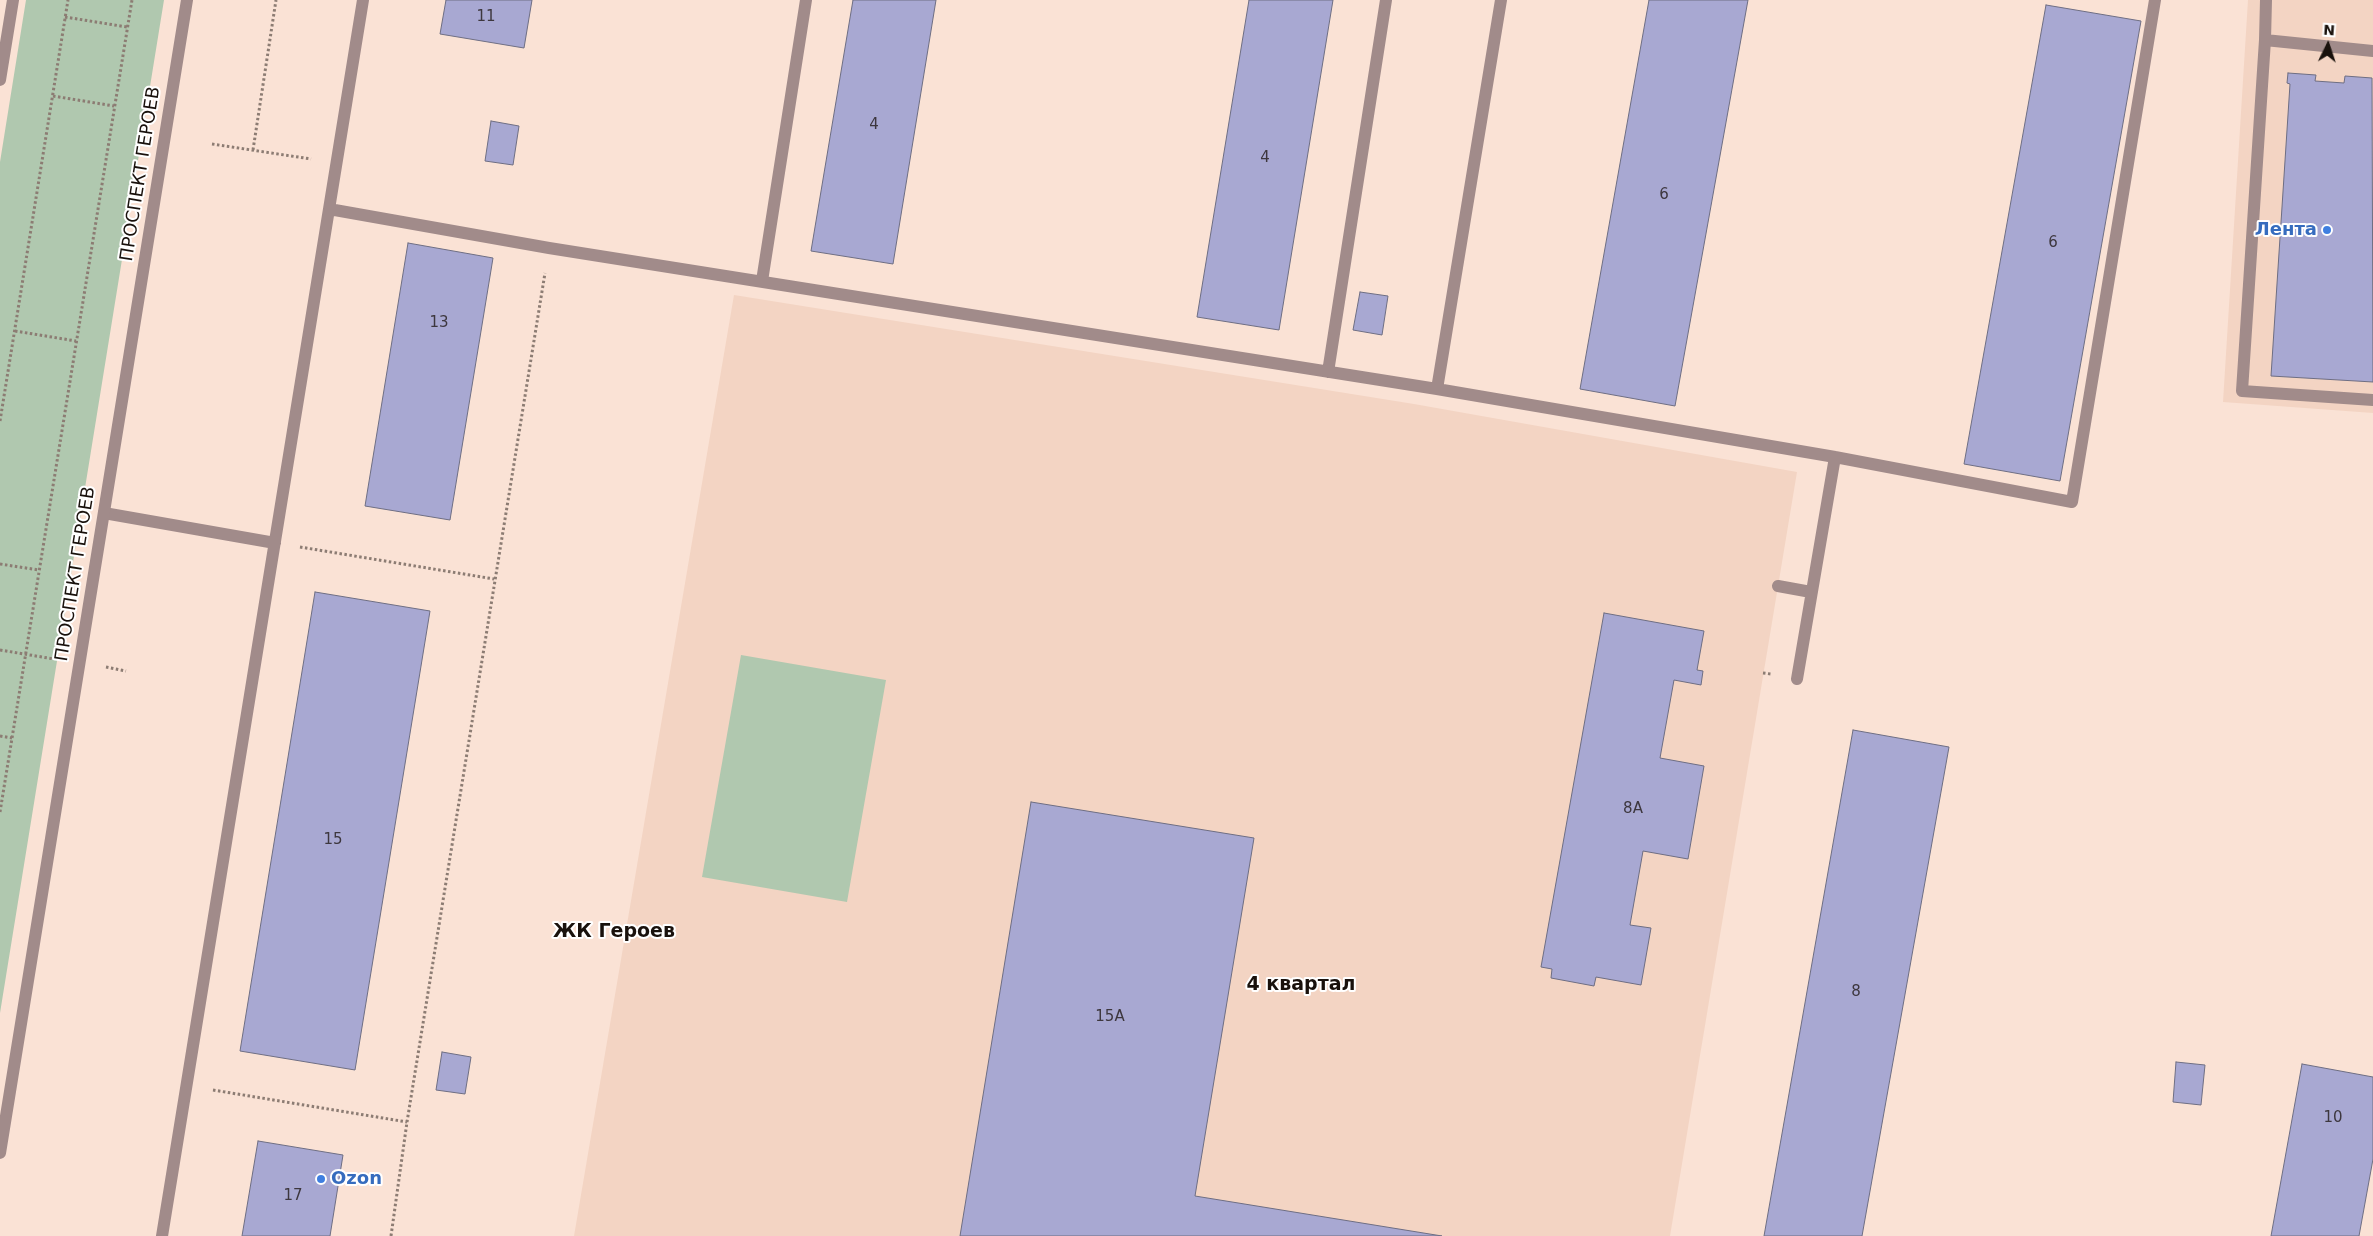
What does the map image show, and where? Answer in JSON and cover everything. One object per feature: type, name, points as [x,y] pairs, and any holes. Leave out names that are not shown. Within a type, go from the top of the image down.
[{"type":"street","points":[[0,80],[13,0]]},
{"type":"street","name":"ПРОСПЕКТ ГЕРОЕВ","points":[[0,1153],[187,0]]},
{"type":"street","points":[[162,1236],[363,0]]},
{"type":"street","points":[[762,281],[806,0]]},
{"type":"street","points":[[1328,372],[1386,0]]},
{"type":"street","points":[[1437,390],[1501,0]]},
{"type":"street","points":[[329,209],[549,248],[1437,390],[1835,457],[2072,502],[2155,0]]},
{"type":"street","points":[[2266,0],[2242,391],[2373,400]]},
{"type":"street","points":[[2265,40],[2373,51]]},
{"type":"street","points":[[1797,679],[1835,457]]},
{"type":"street","points":[[104,513],[275,542]]},
{"type":"street","points":[[1778,586],[1811,592]]},
{"type":"path","points":[[0,421],[68,0]]},
{"type":"path","points":[[0,812],[132,0]]},
{"type":"path","points":[[253,150],[276,0]]},
{"type":"path","points":[[65,17],[127,27]]},
{"type":"path","points":[[53,96],[114,106]]},
{"type":"path","points":[[212,144],[336,163]]},
{"type":"path","points":[[391,1236],[407,1122],[549,248]]},
{"type":"path","points":[[15,330],[76,340]]},
{"type":"path","points":[[275,542],[494,579]]},
{"type":"path","points":[[0,564],[39,570]]},
{"type":"path","points":[[0,650],[59,660]]},
{"type":"path","points":[[106,668],[126,672]]},
{"type":"path","points":[[0,736],[12,738]]},
{"type":"path","points":[[187,1086],[407,1122]]},
{"type":"shaded area","points":[[2248,0],[2373,0],[2373,413],[2223,402]]},
{"type":"shaded area","points":[[734,295],[1414,404],[1797,472],[1670,1236],[574,1236]]},
{"type":"green space","points":[[26,0],[164,0],[0,1013],[0,162]]},
{"type":"green space","points":[[741,655],[886,680],[847,902],[702,877]]},
{"type":"building","points":[[446,0],[532,0],[524,48],[440,34]]},
{"type":"building","points":[[853,0],[936,0],[893,264],[811,251]]},
{"type":"building","points":[[1249,0],[1333,0],[1279,330],[1197,317]]},
{"type":"building","points":[[1649,0],[1748,0],[1675,406],[1580,389]]},
{"type":"building","points":[[2046,5],[2141,21],[2060,481],[1964,464]]},
{"type":"building","name":"Лента","points":[[2288,73],[2316,75],[2315,81],[2344,83],[2345,76],[2372,78],[2373,382],[2271,376],[2290,84],[2287,83]]},
{"type":"building","points":[[491,121],[519,126],[513,165],[485,161]]},
{"type":"building","points":[[408,243],[493,258],[450,520],[365,506]]},
{"type":"building","points":[[1360,292],[1388,296],[1382,335],[1353,330]]},
{"type":"building","points":[[315,592],[430,611],[355,1070],[240,1051]]},
{"type":"building","points":[[1604,613],[1704,631],[1697,670],[1703,671],[1701,685],[1674,680],[1660,758],[1704,766],[1688,859],[1643,851],[1630,925],[1651,928],[1641,985],[1596,977],[1594,986],[1551,978],[1552,969],[1541,967]]},
{"type":"building","points":[[1853,730],[1949,747],[1862,1236],[1764,1236]]},
{"type":"building","points":[[1031,802],[1254,838],[1195,1196],[1442,1236],[960,1236]]},
{"type":"building","points":[[442,1052],[471,1057],[465,1094],[436,1090]]},
{"type":"building","points":[[2176,1062],[2205,1065],[2201,1105],[2173,1102]]},
{"type":"building","points":[[2302,1064],[2373,1077],[2373,1159],[2359,1236],[2271,1236]]},
{"type":"building","points":[[258,1141],[343,1155],[330,1236],[242,1236]]},
{"type":"place","name":"Лента","points":[[2327,230]]},
{"type":"place","name":"Ozon","points":[[321,1179]]},
{"type":"district","name":"ЖК Героев","points":[[614,932]]},
{"type":"district","name":"4 квартал","points":[[1301,985]]}]
